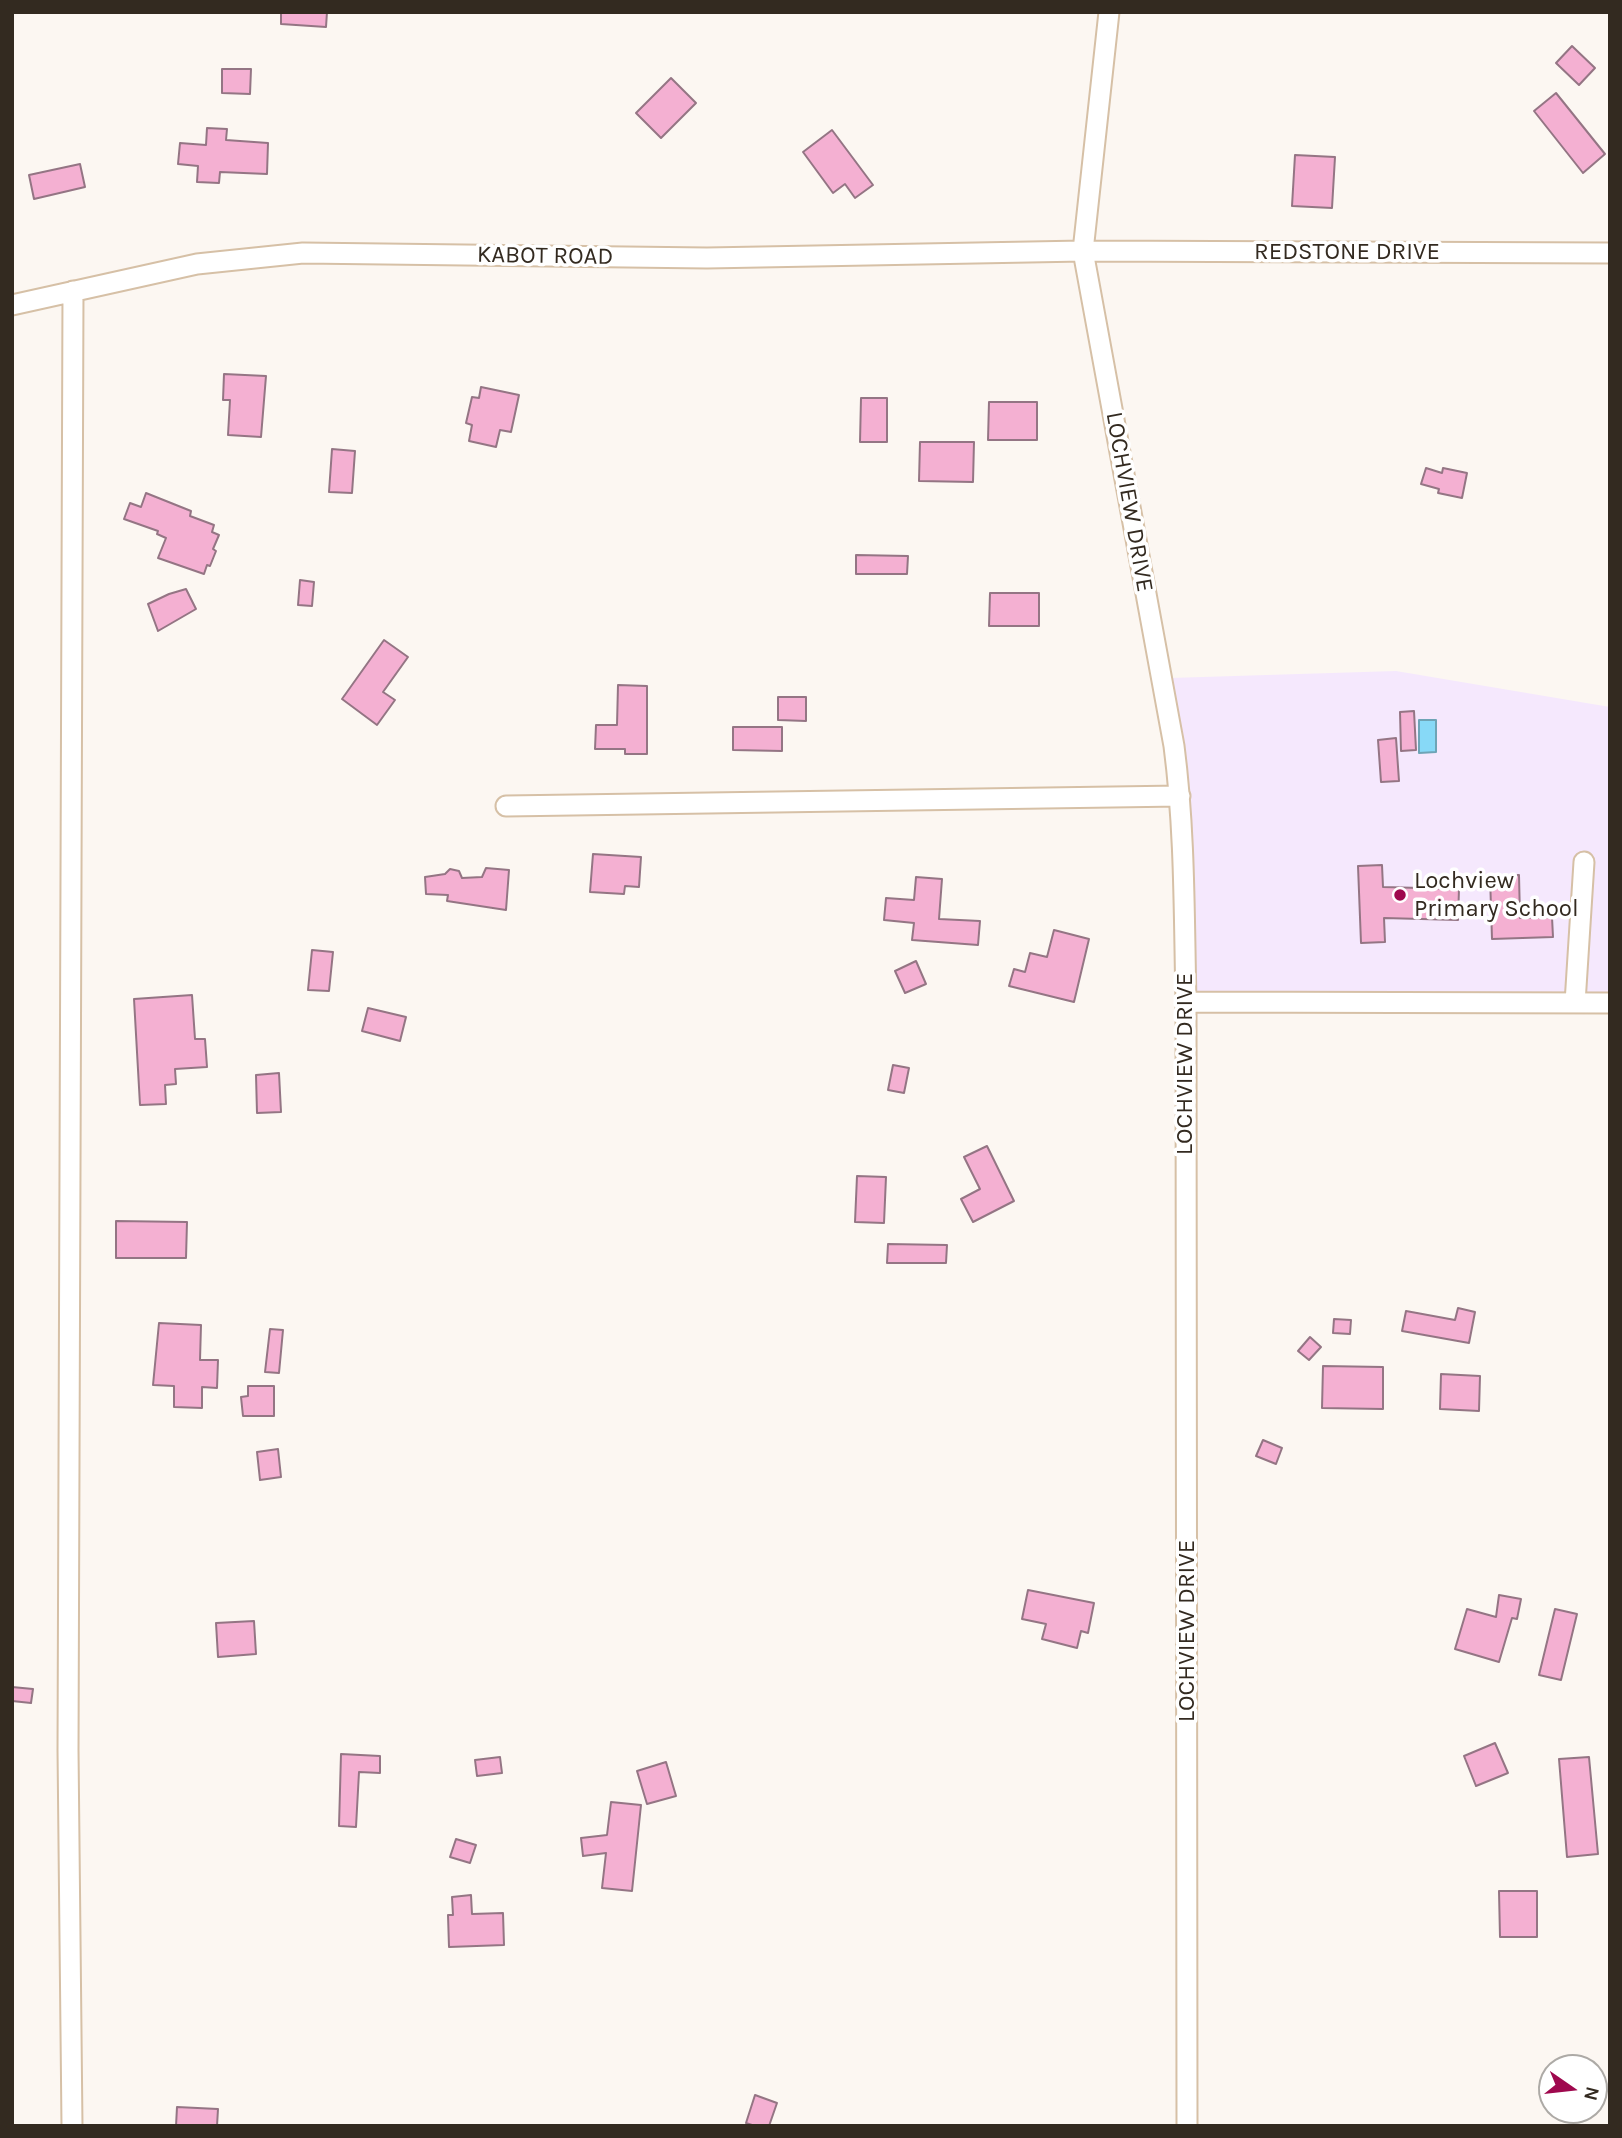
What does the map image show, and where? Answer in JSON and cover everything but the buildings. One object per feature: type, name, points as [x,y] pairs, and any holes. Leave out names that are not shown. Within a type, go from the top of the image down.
[{"type":"street","name":"LOCHVIEW DRIVE","points":[[1109,12],[1083,251],[1174,746],[1180,796],[1186,1002],[1187,2126]]},
{"type":"street","name":"REDSTONE DRIVE","points":[[1083,251],[1610,253]]},
{"type":"street","name":"KABOT ROAD","points":[[12,305],[197,264],[303,253],[707,258],[1083,251]]},
{"type":"street","points":[[72,2126],[68,1707],[73,291]]},
{"type":"street","points":[[506,806],[1180,796]]},
{"type":"street","points":[[1575,1003],[1584,862]]},
{"type":"street","points":[[1186,1002],[1610,1003]]},
{"type":"shaded area","name":"Lochview Primary School","points":[[1396,671],[1610,707],[1610,997],[1193,996],[1170,678]]},
{"type":"water","points":[[1419,720],[1436,720],[1436,752],[1419,753]]},
{"type":"place","name":"Lochview Primary School","points":[[1400,895]]}]
